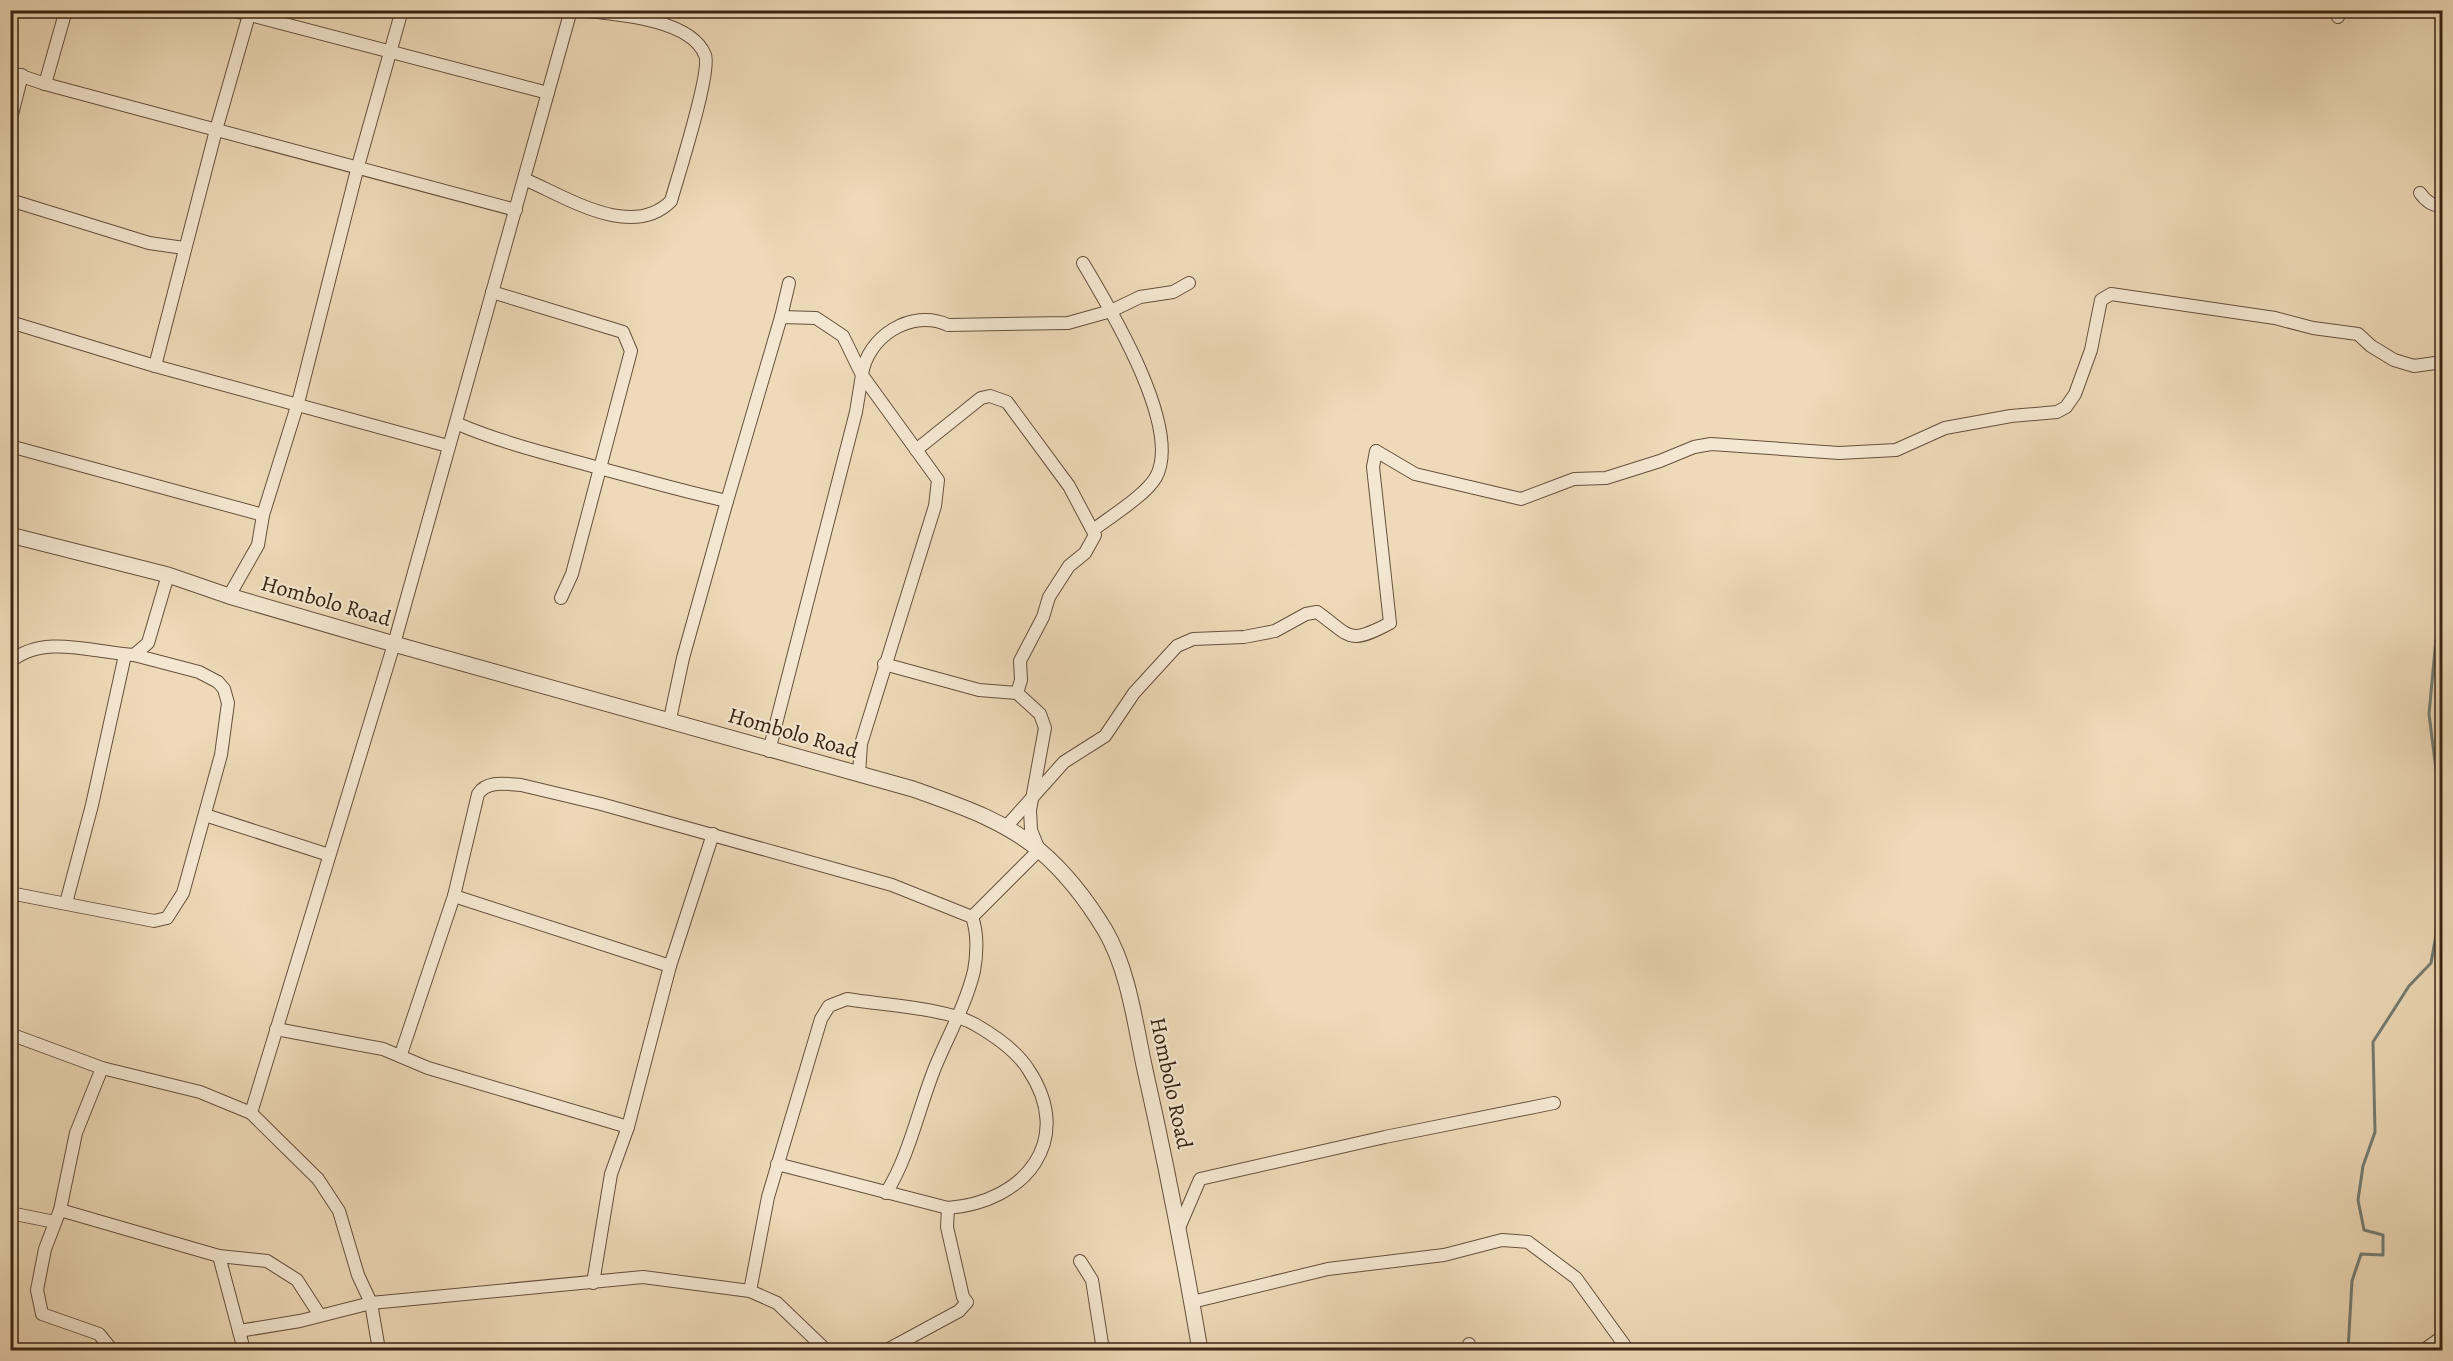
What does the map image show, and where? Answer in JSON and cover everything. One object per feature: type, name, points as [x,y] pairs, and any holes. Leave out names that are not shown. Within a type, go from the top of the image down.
[{"type":"street","points":[[45,84],[66,10]]},
{"type":"street","points":[[231,10],[548,93]]},
{"type":"street","points":[[229,596],[258,545],[263,515],[298,403],[358,166],[402,10]]},
{"type":"street","points":[[251,1113],[394,644],[448,446],[458,424],[492,292],[548,93],[573,10],[628,16],[661,24],[686,34],[705,54],[706,64],[698,102],[671,201],[662,210],[643,217],[611,215],[524,179]]},
{"type":"street","points":[[155,366],[184,248],[249,15]]},
{"type":"street","points":[[10,122],[16,73],[45,84],[516,210]]},
{"type":"street","points":[[2420,193],[2425,200],[2435,205],[2442,205]]},
{"type":"street","points":[[10,200],[149,243],[184,248]]},
{"type":"street","points":[[1083,263],[1111,311],[1143,376],[1154,409],[1163,460],[1150,485],[1093,530]]},
{"type":"street","points":[[670,720],[683,658],[789,283]]},
{"type":"street","points":[[769,751],[856,412],[864,360],[879,340],[909,321],[939,322],[948,325],[1068,323],[1111,311],[1140,297],[1173,292],[1189,283]]},
{"type":"street","points":[[492,292],[623,332],[631,351],[572,574],[561,598]]},
{"type":"street","points":[[1005,828],[1064,762],[1105,736],[1134,693],[1177,646],[1193,639],[1244,637],[1275,632],[1306,614],[1317,612],[1346,636],[1358,637],[1390,623],[1374,467],[1376,451],[1415,474],[1521,499],[1574,479],[1606,478],[1660,461],[1694,447],[1711,444],[1839,453],[1896,450],[1945,428],[2011,416],[2057,412],[2066,407],[2075,394],[2091,350],[2101,300],[2111,294],[2275,318],[2313,328],[2358,334],[2371,346],[2394,360],[2414,366],[2442,362]]},
{"type":"street","points":[[781,317],[816,318],[843,336],[862,375],[938,480],[935,506],[861,744],[859,774]]},
{"type":"street","points":[[10,322],[155,366],[298,403],[448,446]]},
{"type":"street","points":[[916,450],[981,398],[990,396],[1007,402],[1069,486],[1093,530],[1095,536],[1085,553],[1069,566],[1049,597],[1043,617],[1020,661],[1021,680],[1017,693]]},
{"type":"street","points":[[458,424],[491,438],[672,490],[727,501]]},
{"type":"street","points":[[10,446],[263,515]]},
{"type":"street","name":"Hombolo Road","points":[[10,535],[168,575],[229,596],[394,644],[670,720],[769,751],[913,789],[979,813],[1039,850],[1072,884],[1105,930],[1129,994],[1174,1202],[1200,1350]]},
{"type":"street","points":[[66,903],[129,655],[148,643],[168,575]]},
{"type":"street","points":[[10,662],[32,649],[48,646],[129,655],[199,672],[218,682],[224,689],[228,703],[228,718],[205,815],[183,893],[167,918],[154,921],[137,919],[10,893]]},
{"type":"street","points":[[885,664],[979,690],[1017,693],[1040,714],[1045,728],[1033,795],[1031,830],[1039,850],[972,917]]},
{"type":"street","points":[[401,1054],[454,896],[478,794],[489,784],[521,785],[713,834],[892,885],[972,917],[975,925],[975,960],[960,1017],[937,1063],[897,1174],[886,1192]]},
{"type":"street","points":[[205,815],[329,855]]},
{"type":"street","points":[[593,1283],[611,1174],[628,1127],[670,966],[713,834]]},
{"type":"street","points":[[454,896],[670,966]]},
{"type":"street","points":[[750,1291],[768,1197],[777,1164],[820,1019],[829,1006],[847,999],[960,1017],[994,1036],[1028,1069],[1046,1111],[1046,1129],[1036,1161],[1018,1184],[989,1201],[948,1208],[777,1164]]},
{"type":"street","points":[[276,1029],[401,1054],[428,1068],[628,1127]]},
{"type":"street","points":[[10,1034],[102,1068],[200,1092],[251,1113],[318,1179],[339,1210],[358,1275],[371,1303],[379,1350]]},
{"type":"street","points":[[102,1068],[76,1133],[60,1210],[45,1249],[37,1290],[42,1314],[99,1334],[112,1350]]},
{"type":"street","points":[[1179,1228],[1200,1179],[1384,1137],[1554,1103]]},
{"type":"street","points":[[887,1350],[959,1311],[967,1302],[963,1297],[947,1227],[948,1208]]},
{"type":"street","points":[[60,1210],[219,1256],[267,1261],[297,1280],[319,1314]]},
{"type":"street","points":[[10,1214],[56,1222]]},
{"type":"street","points":[[1192,1302],[1328,1269],[1444,1255],[1502,1240],[1528,1242],[1576,1278],[1628,1350]]},
{"type":"street","points":[[219,1256],[244,1350]]},
{"type":"street","points":[[1080,1261],[1092,1280],[1103,1350]]},
{"type":"street","points":[[239,1331],[300,1321],[319,1314],[371,1303],[643,1277],[750,1291],[777,1303],[826,1350]]},
{"type":"street","points":[[2424,1350],[2442,1337]]},
{"type":"waterway","points":[[2348,1350],[2352,1281],[2361,1254],[2383,1255],[2383,1235],[2364,1230],[2358,1200],[2363,1166],[2375,1132],[2373,1042],[2409,986],[2431,963],[2436,935],[2439,793],[2429,714],[2436,639],[2442,623]]}]
